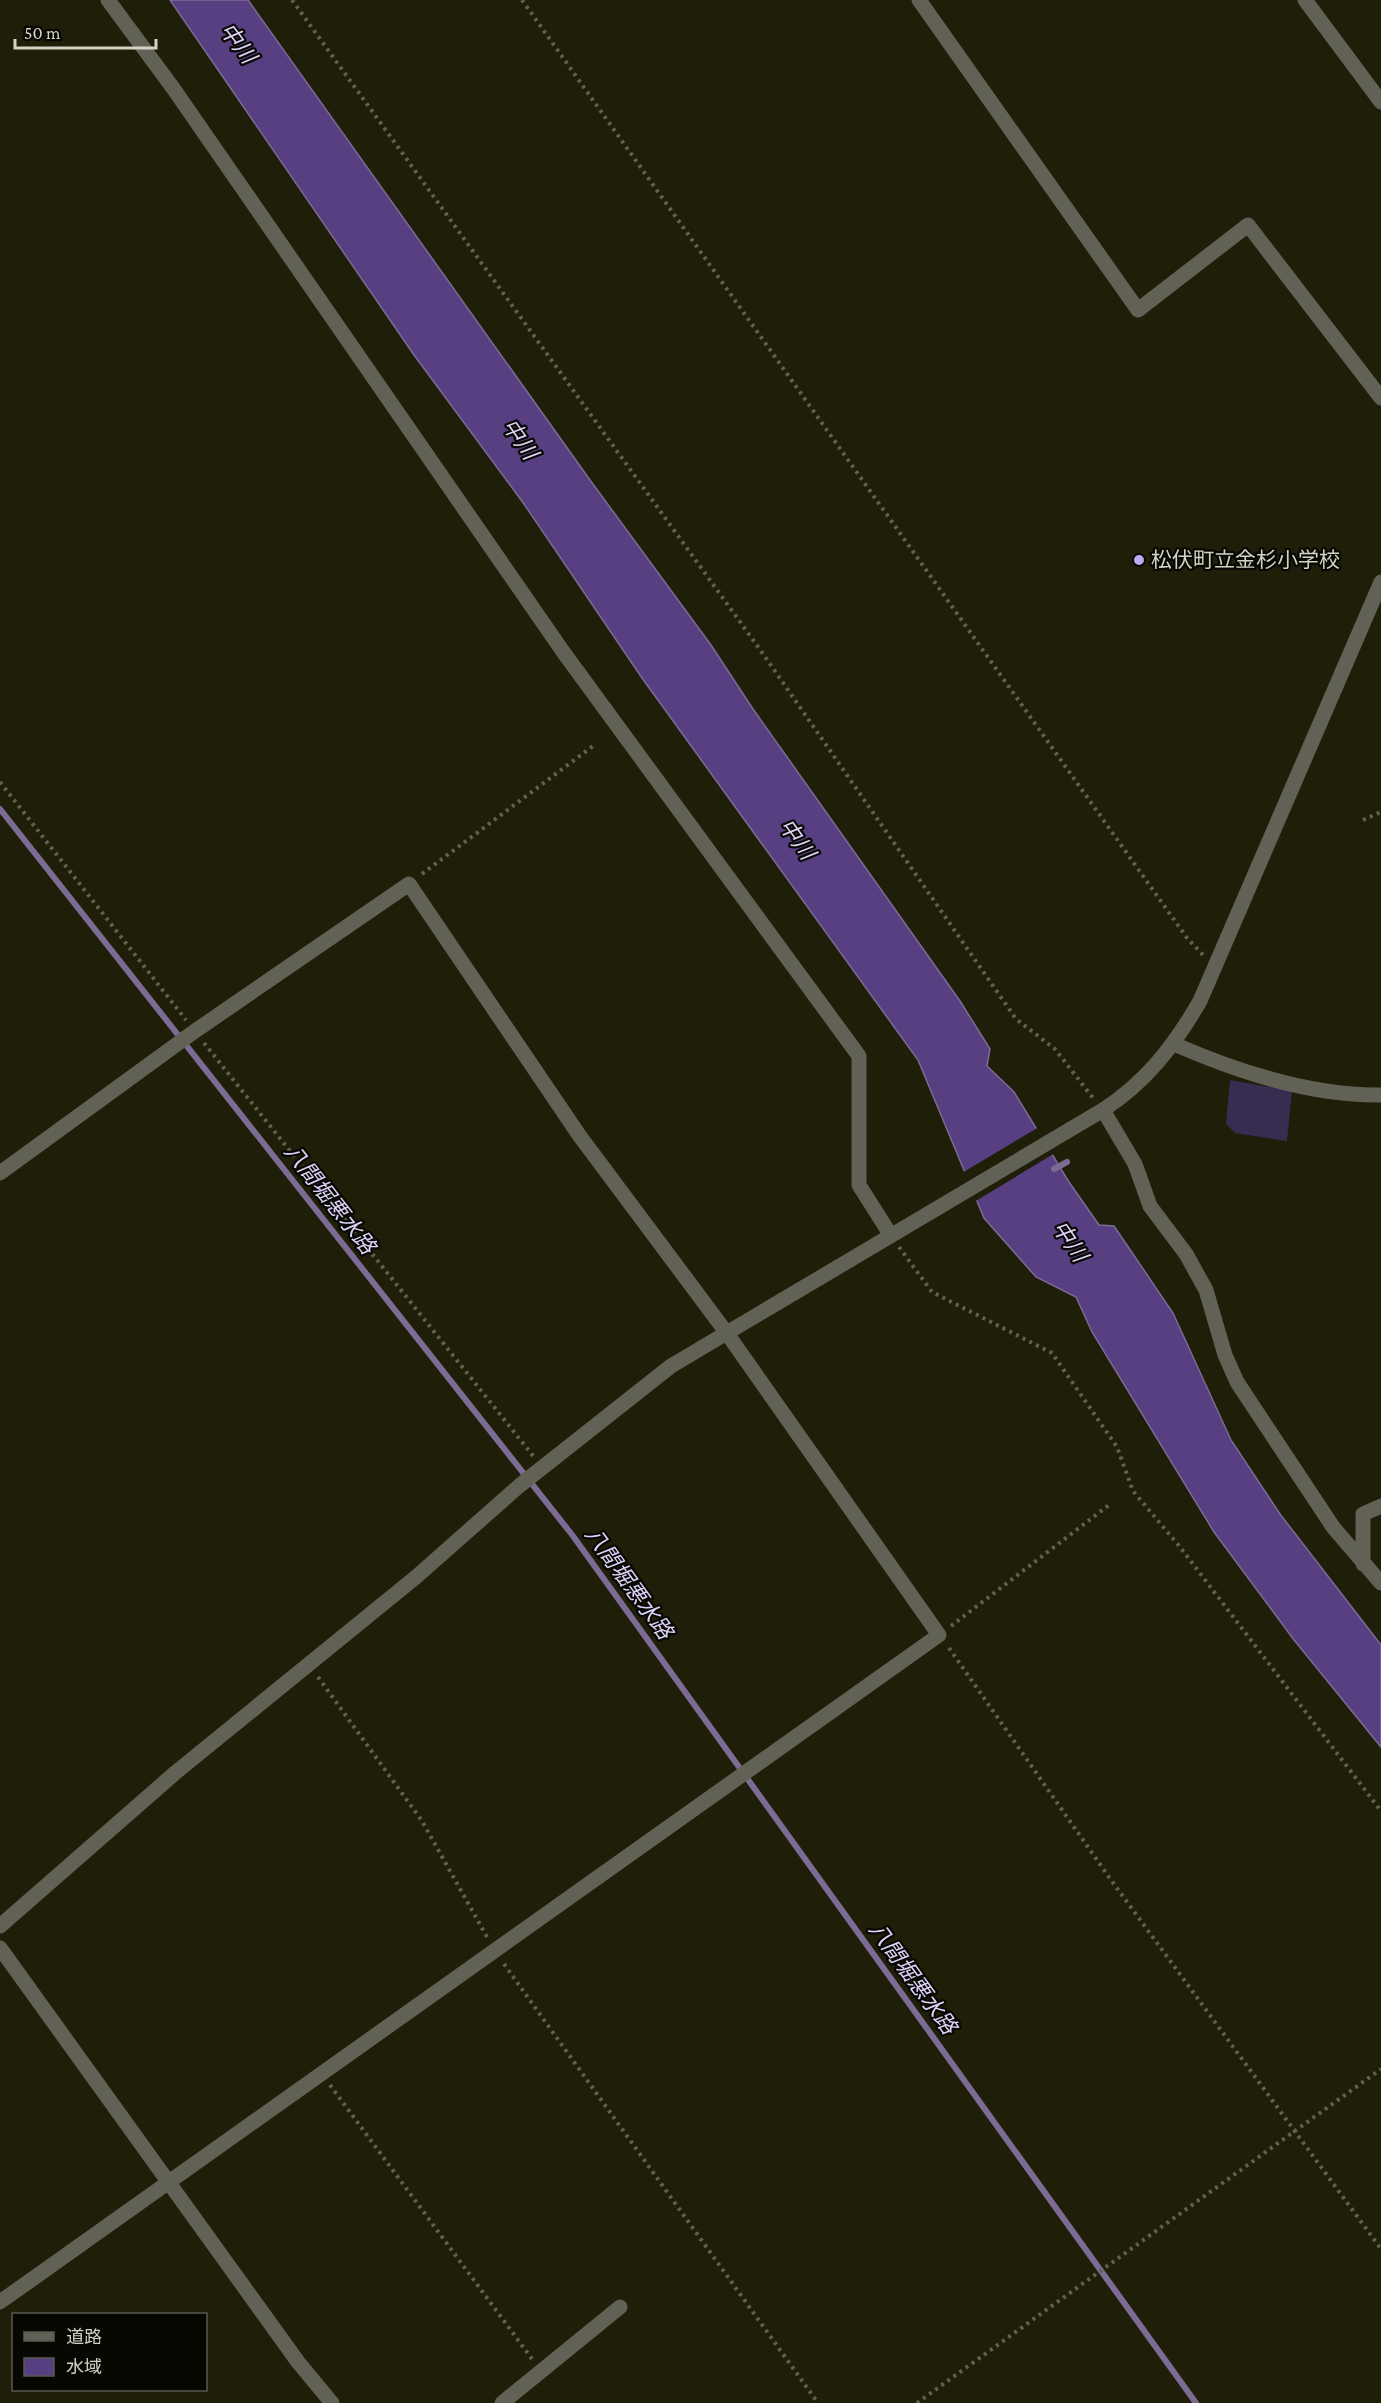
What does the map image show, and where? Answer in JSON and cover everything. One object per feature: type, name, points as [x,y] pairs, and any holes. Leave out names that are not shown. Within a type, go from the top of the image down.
[{"type":"street","points":[[108,0],[173,88],[611,718],[860,1056],[859,1185],[893,1232]]},
{"type":"street","points":[[919,0],[1138,310],[1248,225],[1381,398]]},
{"type":"street","points":[[1305,0],[1381,102]]},
{"type":"street","points":[[0,1926],[175,1773],[416,1577],[519,1486],[664,1372],[893,1232],[1100,1112],[1152,1071],[1174,1044],[1200,1000],[1381,582]]},
{"type":"street","points":[[0,1173],[195,1031],[409,884],[579,1135],[726,1332],[939,1635],[168,2180],[0,2302]]},
{"type":"street","points":[[1174,1044],[1231,1069],[1353,1096],[1381,1095]]},
{"type":"street","points":[[1100,1112],[1135,1164],[1150,1206],[1186,1254],[1206,1290],[1225,1354],[1237,1382],[1333,1527],[1381,1583]]},
{"type":"street","points":[[1363,1564],[1363,1514],[1381,1506]]},
{"type":"street","points":[[0,1948],[298,2362],[332,2403]]},
{"type":"street","points":[[502,2403],[542,2373],[620,2307]]},
{"type":"path","points":[[292,0],[761,651],[1016,1019],[1055,1049],[1100,1112]]},
{"type":"path","points":[[522,0],[1187,938],[1214,967]]},
{"type":"path","points":[[409,884],[593,746]]},
{"type":"path","points":[[0,782],[541,1469]]},
{"type":"path","points":[[1363,820],[1381,812]]},
{"type":"path","points":[[893,1232],[932,1292],[1052,1353],[1117,1447],[1133,1491],[1180,1547],[1381,1811]]},
{"type":"path","points":[[1108,1505],[939,1635],[1111,1880],[1381,2249]]},
{"type":"path","points":[[309,1664],[422,1821],[494,1950],[818,2403]]},
{"type":"path","points":[[917,2403],[1297,2132],[1381,2069]]},
{"type":"path","points":[[320,2073],[542,2373]]},
{"type":"shaded area","points":[[1230,1080],[1292,1091],[1287,1141],[1235,1133],[1226,1124]]},
{"type":"water","name":"中川","points":[[170,0],[248,0],[590,480],[711,645],[753,709],[960,1001],[990,1049],[987,1066],[1014,1092],[1069,1182],[1099,1225],[1114,1226],[1173,1313],[1231,1440],[1280,1514],[1381,1645],[1381,1747],[1294,1640],[1214,1532],[1092,1332],[1076,1297],[1036,1277],[984,1218],[918,1060],[642,678],[524,504],[414,355]]},
{"type":"pier","points":[[1039,1127],[1055,1153],[974,1202],[962,1173]]},
{"type":"waterway","name":"八間堀悪水路","points":[[0,809],[573,1536],[1196,2403]]},
{"type":"waterway","points":[[1054,1169],[1067,1162]]},
{"type":"place","name":"松伏町立金杉小学校","points":[[1139,560]]}]
